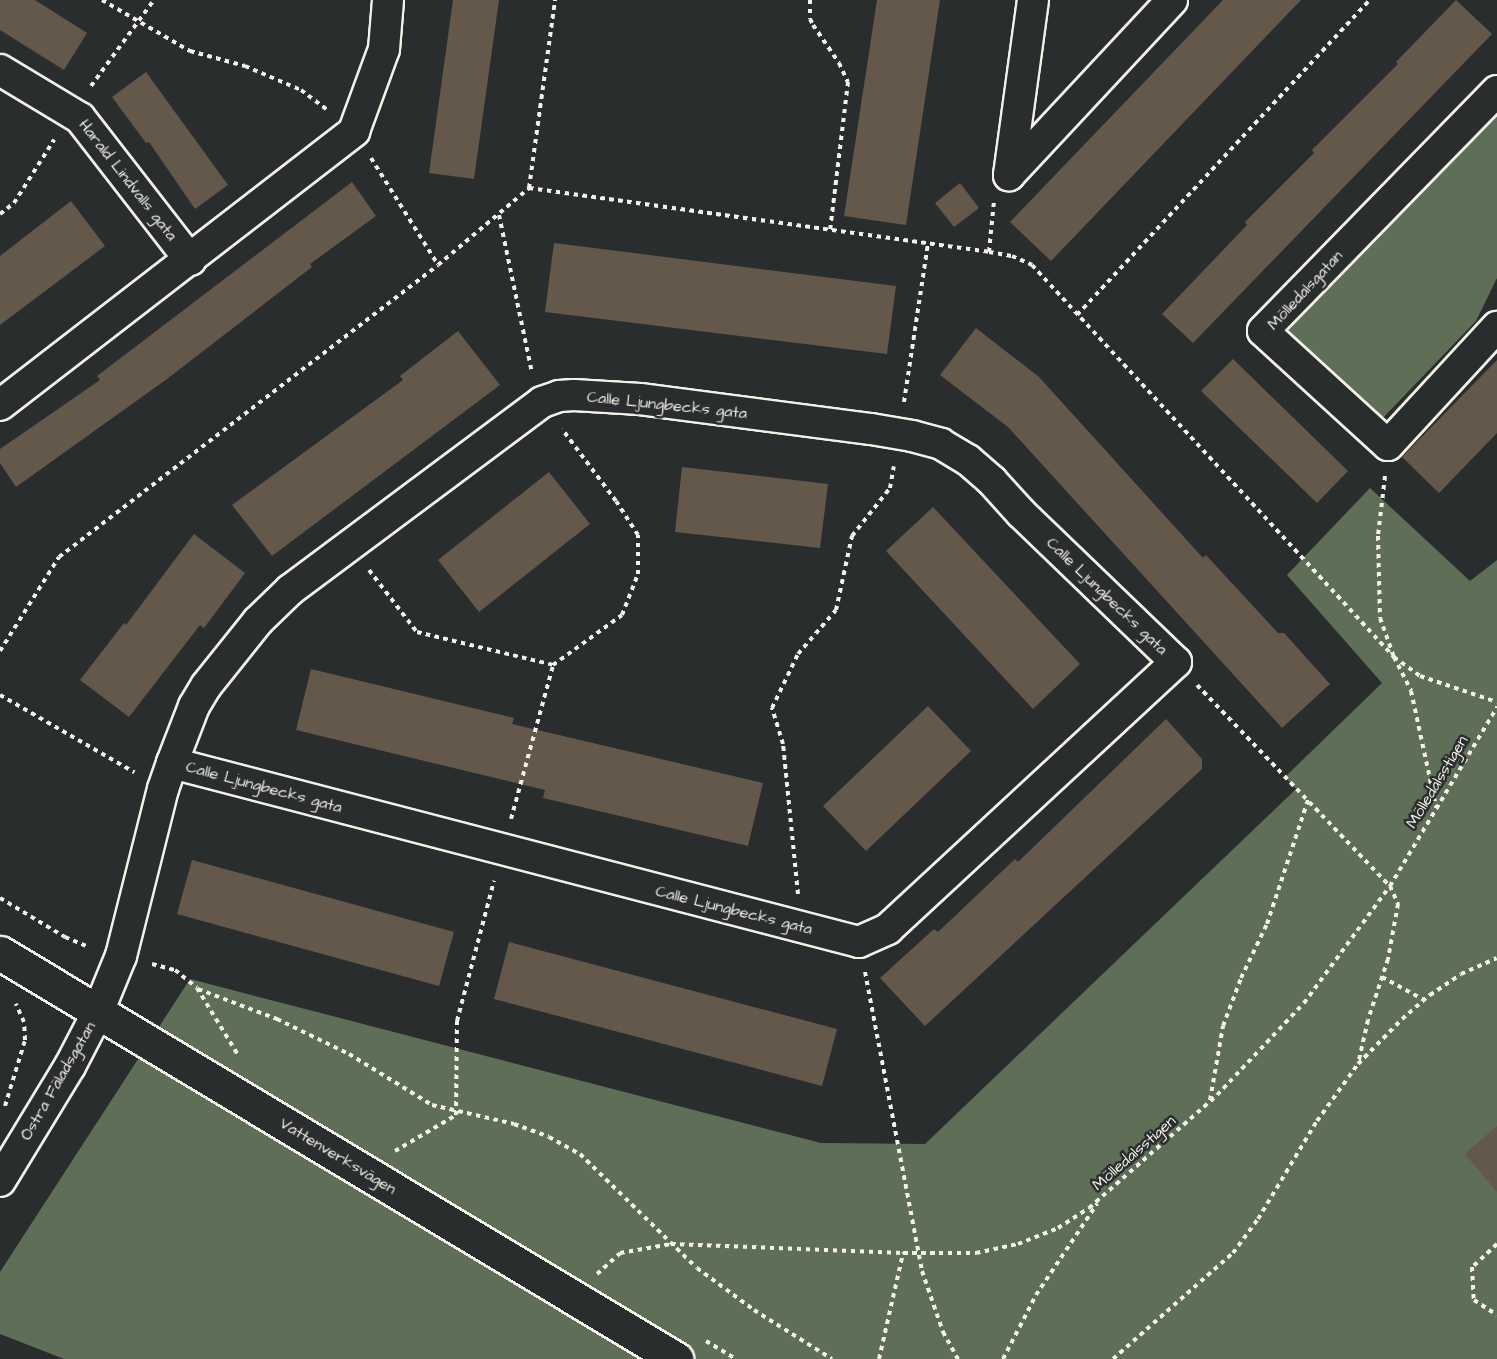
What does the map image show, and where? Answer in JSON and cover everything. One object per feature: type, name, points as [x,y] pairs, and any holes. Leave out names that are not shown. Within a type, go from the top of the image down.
[{"type":"street","points":[[0,405],[354,131],[384,49],[387,0]]},
{"type":"street","points":[[1009,175],[1033,0]]},
{"type":"street","points":[[1009,175],[1172,0]]},
{"type":"street","name":"Harald Lindvalls gata","points":[[0,70],[80,118],[190,260]]},
{"type":"street","name":"Mölledalsgatan","points":[[1388,446],[1263,330],[1497,91]]},
{"type":"street","points":[[1388,446],[1497,327]]},
{"type":"street","name":"Calle Ljungbecks gata","points":[[98,1012],[122,956],[168,776],[194,706],[258,621],[290,590],[542,402],[559,396],[609,396],[899,433],[941,444],[968,460],[1176,662],[888,929],[859,942],[502,851],[168,776]]},
{"type":"street","name":"Vattenverksvägen","points":[[0,953],[676,1359]]},
{"type":"street","name":"Östra Fäladsgatan","points":[[0,1181],[70,1066],[98,1012]]},
{"type":"path","points":[[102,0],[139,24],[190,51],[245,66],[301,90],[354,131],[438,266]]},
{"type":"path","points":[[0,651],[59,557],[438,266],[529,188],[555,0]]},
{"type":"path","points":[[810,0],[810,19],[839,63],[848,82],[831,230]]},
{"type":"path","points":[[1077,315],[1370,0]]},
{"type":"path","points":[[989,252],[993,202],[1009,175]]},
{"type":"path","points":[[529,188],[989,252],[1012,256],[1032,265],[1394,657],[1420,676],[1497,702]]},
{"type":"path","points":[[403,1158],[392,1152],[456,1115],[457,1021],[553,665],[622,615],[638,574],[638,535],[616,501],[542,402],[527,355],[500,215]]},
{"type":"path","points":[[802,928],[783,744],[772,708],[798,654],[836,610],[852,536],[890,488],[928,244]]},
{"type":"path","points":[[1388,446],[1378,536],[1380,618],[1394,657],[1411,691],[1436,807]]},
{"type":"path","points":[[350,545],[417,632],[553,665]]},
{"type":"path","points":[[1176,662],[1390,886],[1398,904],[1388,959],[1368,1020],[1358,1064]]},
{"type":"path","points":[[0,695],[168,776]]},
{"type":"path","name":"Mölledalsstigen","points":[[586,1268],[596,1274],[620,1253],[671,1244],[903,1253],[976,1252],[1018,1244],[1058,1228],[1100,1199],[1210,1102],[1304,1003],[1390,886],[1497,707]]},
{"type":"path","points":[[1210,1102],[1223,1026],[1241,978],[1268,924],[1308,800]]},
{"type":"path","points":[[0,898],[80,944],[176,970],[197,988],[239,1057]]},
{"type":"path","points":[[859,942],[932,1304],[958,1359]]},
{"type":"path","points":[[1113,1359],[1233,1253],[1258,1219],[1317,1121],[1358,1064],[1424,1000],[1461,974],[1497,958]]},
{"type":"path","points":[[1382,977],[1424,1000]]},
{"type":"path","points":[[197,988],[277,1018],[349,1054],[411,1095],[432,1105],[514,1124],[549,1137],[579,1154],[697,1268],[753,1310],[832,1359]]},
{"type":"path","points":[[4,1110],[25,1040],[24,1022],[14,1001]]},
{"type":"path","points":[[1003,1359],[1036,1295],[1100,1199]]},
{"type":"path","points":[[1497,1244],[1472,1267],[1474,1300],[1497,1315]]},
{"type":"path","points":[[879,1359],[903,1253]]},
{"type":"green space","points":[[1497,104],[1497,278],[1476,321],[1379,422],[1278,330]]},
{"type":"green space","points":[[1370,488],[1470,581],[1497,560],[1497,1359],[64,1359],[0,1334],[0,1272],[190,979],[821,1143],[925,1144],[1296,789],[1285,777],[1382,683],[1287,575]]},
{"type":"building","points":[[0,0],[35,0],[87,33],[64,70],[0,30]]},
{"type":"building","points":[[453,0],[499,0],[474,179],[429,173]]},
{"type":"building","points":[[877,0],[940,0],[906,225],[844,216]]},
{"type":"building","points":[[1223,0],[1301,0],[1051,261],[1010,222]]},
{"type":"building","points":[[1456,0],[1492,34],[1193,343],[1162,314],[1247,225],[1245,222],[1314,153],[1312,150],[1398,64],[1396,62]]},
{"type":"building","points":[[146,72],[228,185],[195,209],[149,142],[146,143],[112,97]]},
{"type":"building","points":[[352,182],[376,216],[310,264],[312,267],[167,379],[16,487],[0,463],[0,449],[100,380],[97,376]]},
{"type":"building","points":[[960,183],[979,208],[954,227],[935,203]]},
{"type":"building","points":[[71,201],[105,246],[0,325],[0,256]]},
{"type":"building","points":[[554,243],[896,286],[887,354],[545,312]]},
{"type":"building","points":[[976,328],[1039,377],[1203,558],[1206,555],[1278,633],[1284,633],[1330,684],[1282,728],[1008,427],[940,375]]},
{"type":"building","points":[[458,331],[500,385],[272,556],[232,505],[403,380],[400,376]]},
{"type":"building","points":[[1233,359],[1348,471],[1317,503],[1201,391]]},
{"type":"building","points":[[1497,360],[1497,433],[1439,493],[1402,457]]},
{"type":"building","points":[[682,467],[828,484],[820,548],[675,532]]},
{"type":"building","points":[[549,472],[590,524],[479,612],[438,560]]},
{"type":"building","points":[[933,507],[1080,664],[1033,709],[886,551]]},
{"type":"building","points":[[194,534],[245,573],[204,628],[200,625],[129,717],[80,680],[124,623],[126,625]]},
{"type":"building","points":[[311,669],[514,718],[512,724],[763,783],[748,846],[543,798],[545,790],[296,730]]},
{"type":"building","points":[[928,706],[971,751],[866,851],[823,806]]},
{"type":"building","points":[[1166,719],[1202,759],[1202,769],[925,1026],[880,978],[934,929],[938,932],[1015,859],[1018,862]]},
{"type":"building","points":[[192,860],[454,932],[439,986],[177,914]]},
{"type":"building","points":[[509,942],[837,1029],[822,1086],[494,999]]},
{"type":"building","points":[[1497,1126],[1497,1192],[1465,1154]]}]
